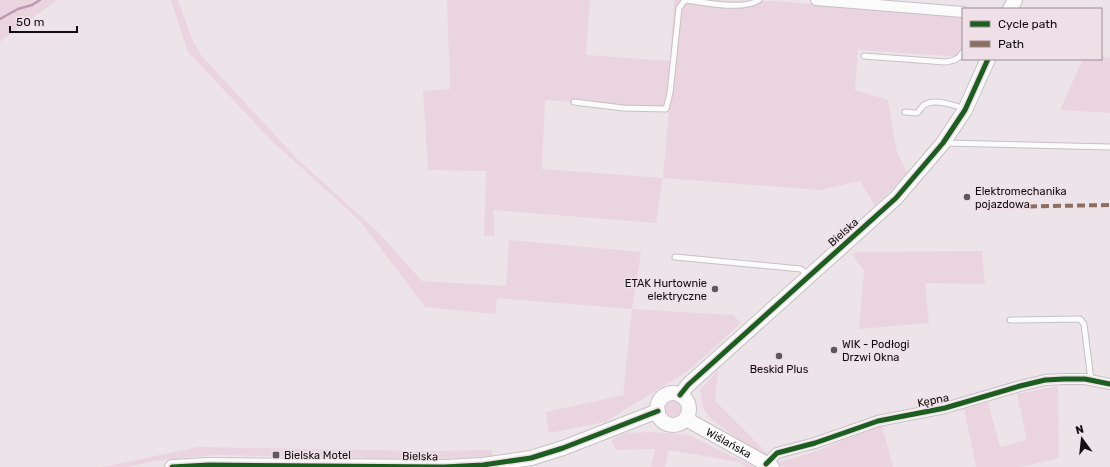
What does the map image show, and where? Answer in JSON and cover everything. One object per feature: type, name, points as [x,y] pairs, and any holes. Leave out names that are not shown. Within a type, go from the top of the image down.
[{"type":"street","points":[[816,0],[962,12]]},
{"type":"street","name":"Bielska","points":[[680,395],[688,385],[896,198],[943,143],[965,110],[988,60]]},
{"type":"street","name":"Kępna","points":[[769,465],[777,453],[815,443],[878,421],[945,408],[1045,380],[1091,380],[1110,384]]},
{"type":"street","points":[[666,395],[680,395],[687,401],[689,410],[686,419],[672,425],[662,420],[658,411],[659,402],[666,395]]},
{"type":"street","name":"Bielska","points":[[172,467],[444,467],[483,465],[531,458],[563,448],[658,411]]},
{"type":"street","name":"Wiślańska","points":[[686,419],[769,465]]},
{"type":"lane","points":[[574,102],[623,108],[666,109],[670,93],[679,8],[685,0],[733,5],[755,2],[759,0]]},
{"type":"lane","points":[[864,56],[946,62],[953,61],[962,54]]},
{"type":"lane","points":[[905,112],[917,113],[925,104],[930,103],[953,104],[965,110]]},
{"type":"lane","points":[[943,143],[966,145],[1110,147]]},
{"type":"lane","points":[[675,257],[801,269],[808,276]]},
{"type":"lane","points":[[1010,320],[1080,319],[1084,324],[1091,380]]},
{"type":"shaded area","points":[[0,0],[57,0],[0,42]]},
{"type":"shaded area","points":[[171,0],[178,0],[192,39],[201,55],[297,159],[378,232],[422,281],[506,286],[509,240],[641,252],[632,309],[497,298],[495,314],[425,307],[360,221],[272,141],[188,52]]},
{"type":"shaded area","points":[[447,0],[590,0],[586,55],[670,61],[674,0],[774,1],[962,16],[962,57],[858,50],[855,90],[888,100],[897,152],[907,173],[875,206],[860,181],[821,190],[663,178],[656,223],[493,210],[495,236],[484,236],[486,171],[428,170],[423,91],[450,89]],"holes":[[[545,100],[669,110],[663,178],[542,169]]]},
{"type":"shaded area","points":[[1102,55],[1109,58],[1110,56],[1110,113],[1060,110],[1083,60],[1102,60]]},
{"type":"shaded area","points":[[982,251],[985,284],[925,283],[929,323],[859,329],[864,271],[852,254],[857,252]]},
{"type":"shaded area","points":[[632,309],[733,315],[741,323],[688,371],[605,422],[549,433],[546,412],[623,395]]},
{"type":"shaded area","points":[[718,370],[715,401],[768,454],[762,457],[712,420],[703,408],[700,390]]},
{"type":"shaded area","points":[[1058,386],[1059,458],[1020,467],[976,467],[964,409],[988,402],[1000,447],[1027,440],[1017,394]]},
{"type":"shaded area","points":[[674,400],[680,403],[683,409],[680,415],[674,418],[668,415],[665,409],[668,403]]},
{"type":"shaded area","points":[[882,425],[893,467],[784,467],[775,463],[814,452]]},
{"type":"shaded area","points":[[652,432],[689,435],[754,467],[747,467],[738,462],[669,450],[665,467],[651,467],[655,449],[616,450],[611,440],[625,433]]},
{"type":"shaded area","points":[[198,447],[428,451],[492,450],[493,457],[415,459],[215,455],[153,461],[129,467],[103,467]]},
{"type":"waterway","points":[[0,19],[18,9],[32,5],[40,0]]},
{"type":"marked path","points":[[993,207],[1110,205]]},
{"type":"cycle path","points":[[680,395],[688,385],[896,198],[943,143],[965,110],[988,60]]},
{"type":"cycle path","points":[[766,464],[777,453],[815,443],[878,421],[945,408],[1045,380],[1085,379],[1110,384]]},
{"type":"cycle path","points":[[172,467],[209,465],[444,467],[483,465],[531,458],[563,448],[658,411]]},
{"type":"place","name":"Elektromechanika pojazdowa","points":[[967,197]]},
{"type":"place","name":"ETAK Hurtownie elektryczne","points":[[715,289]]},
{"type":"place","name":"WIK - Podłogi Drzwi Okna","points":[[834,350]]},
{"type":"place","name":"Beskid Plus","points":[[779,356]]},
{"type":"place","name":"Bielska Motel","points":[[276,455]]}]
